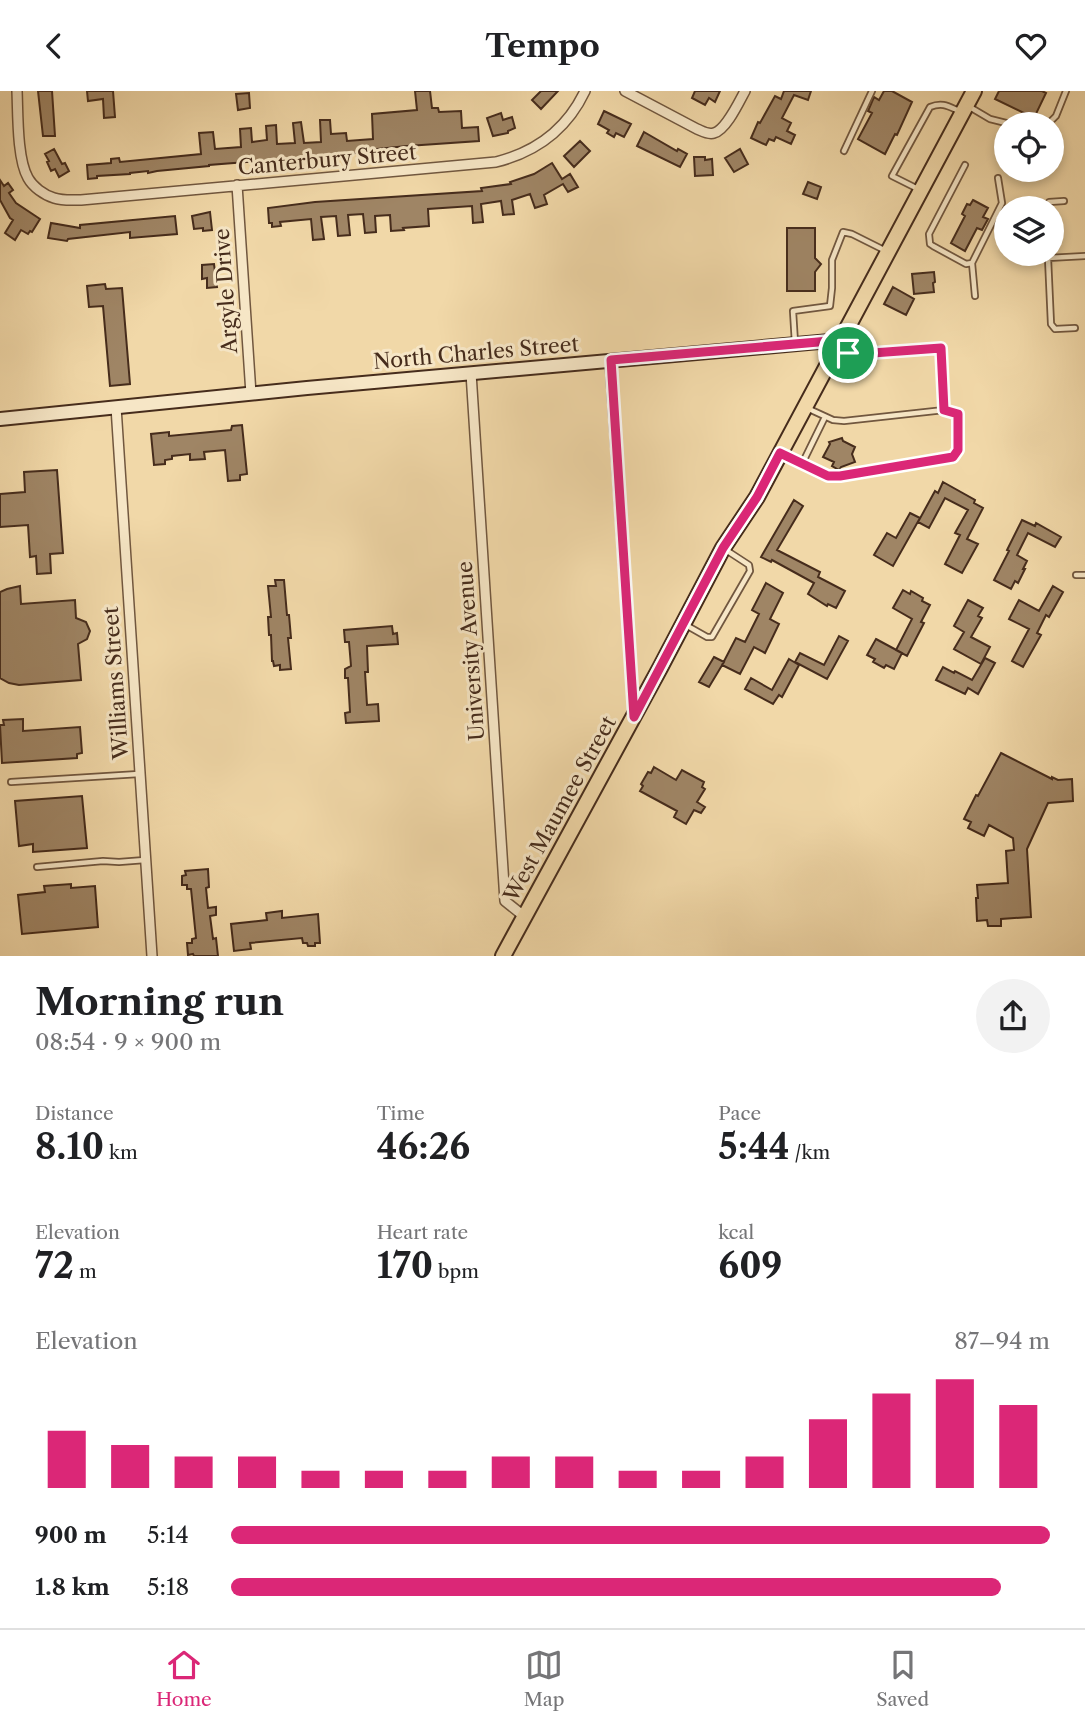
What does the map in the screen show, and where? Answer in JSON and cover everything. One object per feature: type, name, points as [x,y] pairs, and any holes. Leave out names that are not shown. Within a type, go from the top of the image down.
[{"type":"main road","name":"West Maumee Street","points":[[503,956],[723,548],[757,497],[974,91]]},
{"type":"street","name":"Canterbury Street","points":[[17,91],[21,153],[25,170],[33,185],[62,200],[509,159],[540,144],[555,133],[567,121],[585,91]]},
{"type":"street","points":[[625,91],[706,133],[721,129],[745,91]]},
{"type":"street","name":"Argyle Drive","points":[[237,185],[251,394]]},
{"type":"street","name":"North Charles Street","points":[[0,419],[795,343],[838,347]]},
{"type":"street","points":[[611,360],[634,717]]},
{"type":"street","name":"University Avenue","points":[[471,373],[505,901],[525,916]]},
{"type":"street","name":"Williams Street","points":[[116,407],[152,956]]},
{"type":"lane","points":[[844,151],[872,91]]},
{"type":"lane","points":[[1058,112],[1066,91]]},
{"type":"lane","points":[[921,191],[892,176],[930,107],[944,104],[994,120]]},
{"type":"lane","points":[[965,165],[929,234],[929,240],[933,246],[966,264],[972,263]]},
{"type":"lane","points":[[975,296],[972,263],[1002,203],[999,182]]},
{"type":"lane","points":[[795,343],[793,310],[830,306],[832,260],[843,232],[888,252]]},
{"type":"lane","points":[[1064,256],[1085,255]]},
{"type":"lane","points":[[1048,266],[1051,324],[1055,329],[1075,328]]},
{"type":"lane","points":[[838,347],[859,354],[941,348],[944,410]]},
{"type":"lane","points":[[780,453],[828,476],[840,476],[953,457],[958,450],[958,414],[944,410],[844,421],[833,420],[805,408]]},
{"type":"lane","points":[[802,464],[825,417]]},
{"type":"lane","points":[[684,624],[707,637],[712,637],[750,571],[749,565],[723,548]]},
{"type":"lane","points":[[1076,575],[1085,575]]},
{"type":"lane","points":[[11,782],[139,775]]},
{"type":"lane","points":[[37,867],[145,860]]},
{"type":"building","points":[[38,91],[52,91],[55,136],[43,136]]},
{"type":"building","points":[[87,91],[113,91],[115,117],[104,118],[103,99],[88,101]]},
{"type":"building","points":[[415,91],[430,91],[432,108],[438,108],[439,112],[461,111],[462,128],[478,127],[479,141],[209,165],[88,179],[87,165],[111,163],[111,159],[119,158],[120,162],[201,154],[199,133],[213,132],[215,149],[241,147],[240,129],[251,128],[252,142],[267,140],[266,126],[276,125],[277,144],[295,143],[293,123],[301,122],[304,143],[321,142],[320,120],[330,120],[331,134],[346,133],[347,141],[373,139],[372,114],[417,110]]},
{"type":"building","points":[[541,91],[558,91],[541,109],[532,100]]},
{"type":"building","points":[[695,91],[720,91],[715,102],[709,98],[705,105],[692,98]]},
{"type":"building","points":[[784,91],[811,91],[808,100],[794,95],[782,118],[791,123],[787,131],[795,135],[791,144],[776,137],[774,141],[769,139],[766,145],[751,138],[775,96],[781,99]]},
{"type":"building","points":[[884,91],[892,91],[912,102],[885,154],[858,139],[872,113],[868,111],[874,97],[879,100]]},
{"type":"building","points":[[999,91],[1046,93],[1037,112],[1022,112],[995,99]]},
{"type":"building","points":[[249,93],[250,108],[238,110],[236,94]]},
{"type":"building","points":[[604,111],[631,124],[624,137],[616,133],[614,137],[607,133],[609,130],[598,124]]},
{"type":"building","points":[[501,113],[503,120],[512,117],[515,128],[508,133],[493,136],[487,118]]},
{"type":"building","points":[[644,132],[687,154],[680,167],[637,146]]},
{"type":"building","points":[[580,141],[590,151],[574,167],[564,156]]},
{"type":"building","points":[[54,149],[69,171],[59,177],[55,169],[51,171],[45,154]]},
{"type":"building","points":[[740,149],[748,164],[734,172],[725,158]]},
{"type":"building","points":[[694,157],[712,159],[713,175],[695,176]]},
{"type":"building","points":[[552,163],[562,179],[570,174],[578,187],[568,192],[563,184],[544,195],[547,204],[535,208],[530,194],[512,200],[514,214],[503,215],[501,201],[481,204],[483,222],[473,223],[472,206],[428,209],[429,226],[391,231],[390,215],[375,216],[376,232],[365,233],[363,214],[348,215],[350,235],[338,236],[336,216],[321,217],[324,239],[313,240],[311,219],[280,222],[281,226],[272,227],[272,223],[269,223],[268,208],[315,202],[482,191],[481,188],[511,184],[510,182],[534,174]]},
{"type":"building","points":[[0,180],[4,186],[8,183],[13,190],[9,193],[16,203],[40,219],[32,232],[28,234],[21,230],[15,240],[5,233],[13,220],[0,200]]},
{"type":"building","points":[[808,182],[821,187],[817,199],[803,194]]},
{"type":"building","points":[[973,200],[988,208],[983,217],[988,219],[982,230],[977,228],[965,251],[951,243],[965,216],[962,214],[967,204],[970,205]]},
{"type":"building","points":[[210,212],[212,230],[194,229],[192,216]]},
{"type":"building","points":[[175,216],[177,234],[130,238],[130,232],[67,241],[48,238],[51,223],[80,228],[80,225]]},
{"type":"building","points":[[787,228],[815,228],[815,258],[821,264],[815,272],[815,291],[787,291]]},
{"type":"building","points":[[214,264],[217,287],[207,288],[207,278],[202,279],[202,265]]},
{"type":"building","points":[[934,272],[934,292],[914,294],[912,274]]},
{"type":"building","points":[[105,284],[106,289],[122,288],[130,384],[110,386],[103,306],[89,307],[87,286]]},
{"type":"building","points":[[893,287],[914,299],[906,315],[884,304]]},
{"type":"building","points":[[242,425],[247,474],[240,475],[240,480],[228,481],[225,450],[204,452],[205,459],[190,460],[190,454],[172,456],[172,459],[165,460],[165,464],[154,465],[151,434],[169,432],[169,436],[231,430],[232,426]]},
{"type":"building","points":[[842,438],[855,447],[852,454],[855,462],[839,470],[832,466],[834,462],[823,457],[829,442]]},
{"type":"building","points":[[57,470],[63,553],[50,554],[51,573],[37,574],[36,556],[30,557],[28,525],[0,527],[0,494],[25,492],[24,472]]},
{"type":"building","points":[[943,482],[975,500],[974,503],[983,508],[967,539],[978,544],[962,573],[945,564],[960,535],[955,533],[968,510],[945,498],[929,528],[918,522]]},
{"type":"building","points":[[794,500],[803,506],[777,550],[820,572],[818,577],[845,591],[836,608],[828,604],[827,606],[808,594],[814,583],[772,560],[771,562],[761,557]]},
{"type":"building","points":[[910,513],[920,518],[893,566],[874,555],[887,533],[896,538]]},
{"type":"building","points":[[1022,520],[1035,526],[1036,523],[1061,537],[1055,547],[1028,533],[1017,555],[1027,561],[1025,569],[1018,583],[1015,581],[1011,589],[994,580]]},
{"type":"building","points":[[275,580],[284,580],[291,638],[288,638],[291,669],[280,670],[280,665],[274,666],[272,661],[268,586],[276,586]]},
{"type":"building","points":[[766,583],[783,593],[770,619],[779,624],[765,653],[754,647],[740,674],[722,665],[736,638],[745,642],[759,614],[752,610]]},
{"type":"building","points":[[20,586],[21,604],[75,600],[76,618],[86,622],[90,631],[87,639],[78,644],[81,680],[19,685],[0,678],[0,592]]},
{"type":"building","points":[[1053,586],[1063,592],[1049,617],[1046,615],[1037,633],[1041,635],[1023,667],[1012,661],[1029,629],[1009,619],[1019,600],[1039,611]]},
{"type":"building","points":[[903,590],[910,594],[911,591],[930,605],[907,656],[896,650],[912,619],[893,608]]},
{"type":"building","points":[[968,600],[983,608],[978,616],[982,618],[971,637],[990,647],[981,664],[954,649],[964,632],[954,626]]},
{"type":"building","points":[[392,626],[393,634],[397,633],[398,644],[367,646],[367,705],[378,704],[379,721],[346,723],[345,713],[350,712],[345,669],[351,666],[349,642],[345,642],[344,630]]},
{"type":"building","points":[[839,636],[848,641],[827,679],[795,662],[800,653],[824,665]]},
{"type":"building","points":[[876,639],[902,653],[894,669],[886,665],[884,668],[867,655]]},
{"type":"building","points":[[714,657],[724,662],[709,687],[699,682]]},
{"type":"building","points":[[985,658],[995,663],[978,694],[968,688],[965,694],[936,680],[943,667],[972,680]]},
{"type":"building","points":[[789,659],[799,665],[782,697],[779,695],[773,704],[745,689],[751,678],[772,690]]},
{"type":"building","points":[[23,719],[23,731],[80,727],[82,753],[77,754],[77,758],[2,763],[0,725],[4,725],[3,720]]},
{"type":"building","points":[[1001,753],[1052,779],[1072,779],[1073,801],[1048,803],[1027,849],[1031,917],[1001,919],[1001,926],[988,926],[987,920],[977,921],[977,885],[1008,883],[1006,851],[1014,850],[1013,838],[989,825],[984,836],[968,828],[971,822],[964,819]]},
{"type":"building","points":[[654,767],[676,780],[682,770],[704,782],[702,787],[705,789],[697,802],[705,807],[701,813],[694,810],[686,824],[674,817],[677,811],[640,791],[648,772],[651,773]]},
{"type":"building","points":[[82,796],[87,848],[33,852],[33,844],[19,846],[15,801]]},
{"type":"building","points":[[208,869],[208,908],[216,907],[216,915],[210,916],[218,956],[188,955],[187,943],[192,943],[192,939],[196,938],[191,889],[182,885],[182,876],[186,875],[185,871]]},
{"type":"building","points":[[71,884],[71,888],[95,886],[98,927],[22,934],[18,895],[45,892],[44,886]]},
{"type":"building","points":[[282,911],[282,918],[318,914],[320,943],[308,946],[303,943],[302,938],[250,943],[251,949],[234,951],[231,924],[267,920],[266,913]]},
{"type":"route","points":[[841,340],[834,353],[848,353],[941,348],[944,410],[958,414],[958,450],[953,457],[840,476],[828,476],[780,453],[757,497],[723,548],[634,717],[611,360],[841,340]]}]
